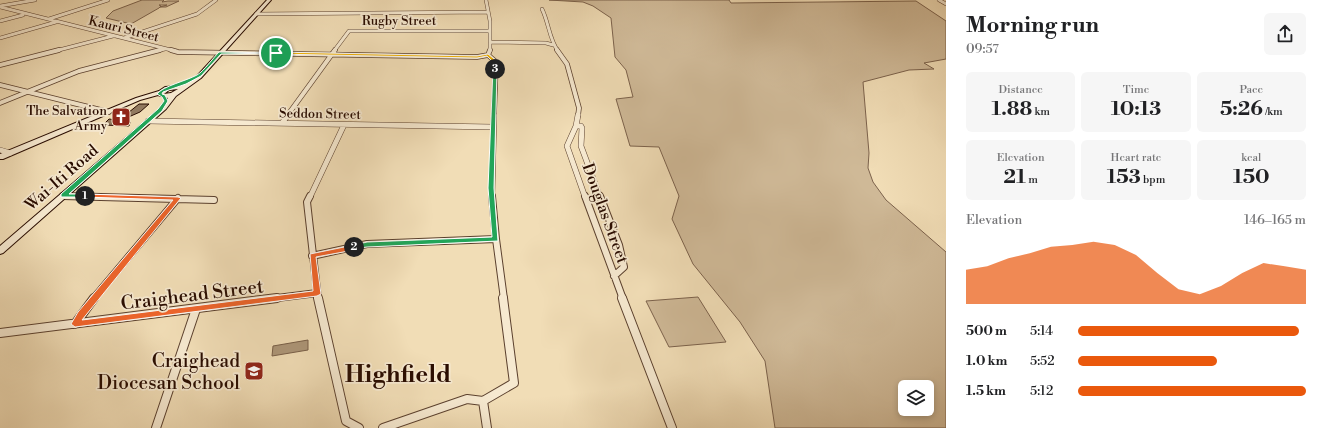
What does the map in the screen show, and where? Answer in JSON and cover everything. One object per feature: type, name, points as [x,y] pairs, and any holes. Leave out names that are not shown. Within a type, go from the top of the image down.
[{"type":"street","points":[[0,7],[35,0]]},
{"type":"street","points":[[48,19],[108,0]]},
{"type":"street","points":[[124,38],[197,14],[216,0]]},
{"type":"street","points":[[162,95],[167,88],[178,87],[200,75],[269,0]]},
{"type":"street","points":[[383,428],[467,399],[483,400],[514,383],[491,188],[492,127],[496,62],[488,55],[490,53],[490,31],[486,0]]},
{"type":"street","points":[[939,0],[946,4]]},
{"type":"street","name":"Kauri Street","points":[[0,7],[186,53],[477,57],[488,55]]},
{"type":"street","name":"Douglas Street","points":[[542,9],[547,19],[553,45],[567,64],[579,108],[576,126],[567,146],[614,276],[672,428]]},
{"type":"street","points":[[256,14],[488,12]]},
{"type":"street","points":[[0,21],[25,14]]},
{"type":"street","points":[[0,38],[57,22]]},
{"type":"street","name":"Rugby Street","points":[[282,123],[349,31],[490,31]]},
{"type":"street","points":[[0,65],[84,45],[114,36]]},
{"type":"street","points":[[490,42],[546,43],[553,45]]},
{"type":"street","points":[[0,104],[79,71],[165,49]]},
{"type":"street","points":[[0,84],[109,112]]},
{"type":"street","name":"Wai-Iti Road","points":[[0,251],[168,104],[174,94],[181,90],[178,87]]},
{"type":"street","points":[[0,157],[136,101],[174,94]]},
{"type":"street","points":[[160,110],[166,101],[162,95]]},
{"type":"street","name":"Seddon Street","points":[[148,121],[492,127]]},
{"type":"street","points":[[344,125],[308,199],[312,256],[317,294],[346,421],[359,428]]},
{"type":"street","points":[[576,126],[581,126],[582,128],[581,146],[619,245],[624,267],[614,276]]},
{"type":"street","points":[[0,150],[10,153]]},
{"type":"street","points":[[63,196],[214,200]]},
{"type":"street","points":[[75,324],[81,314],[178,198]]},
{"type":"street","points":[[312,256],[367,244],[496,239]]},
{"type":"street","name":"Craighead Street","points":[[0,333],[317,294]]},
{"type":"street","points":[[156,428],[196,309]]},
{"type":"street","points":[[483,400],[487,428]]},
{"type":"shaded area","points":[[142,0],[164,0],[162,2],[179,1],[166,7],[160,7],[131,24],[106,18],[113,11]]},
{"type":"shaded area","points":[[549,0],[729,0],[731,3],[916,1],[946,21],[946,59],[924,63],[934,69],[909,70],[863,82],[869,153],[868,168],[873,182],[886,200],[946,252],[946,428],[775,428],[765,361],[740,322],[693,264],[672,219],[679,196],[659,147],[630,146],[616,99],[633,97],[626,70],[615,57],[611,18],[593,6],[583,2]]},
{"type":"shaded area","points":[[698,297],[726,342],[669,347],[646,301]]},
{"type":"shaded area","points":[[308,340],[308,350],[272,356],[273,346]]},
{"type":"building","points":[[139,104],[149,104],[140,112],[124,119],[123,117]]},
{"type":"building","points":[[109,119],[130,122],[129,126],[103,125]]},
{"type":"place","name":"The Salvation Army","points":[[121,117]]},
{"type":"place","name":"Craighead Diocesan School","points":[[254,371]]},
{"type":"district","name":"Highfield","points":[[398,374]]},
{"type":"route","points":[[220,53],[276,53],[477,57],[488,55],[492,58],[496,62],[492,127],[491,188],[496,239],[367,244],[312,256],[317,294],[75,324],[81,314],[178,198],[63,196],[160,110],[166,101],[164,96],[160,94],[164,90],[184,83],[200,75],[220,53]]}]
